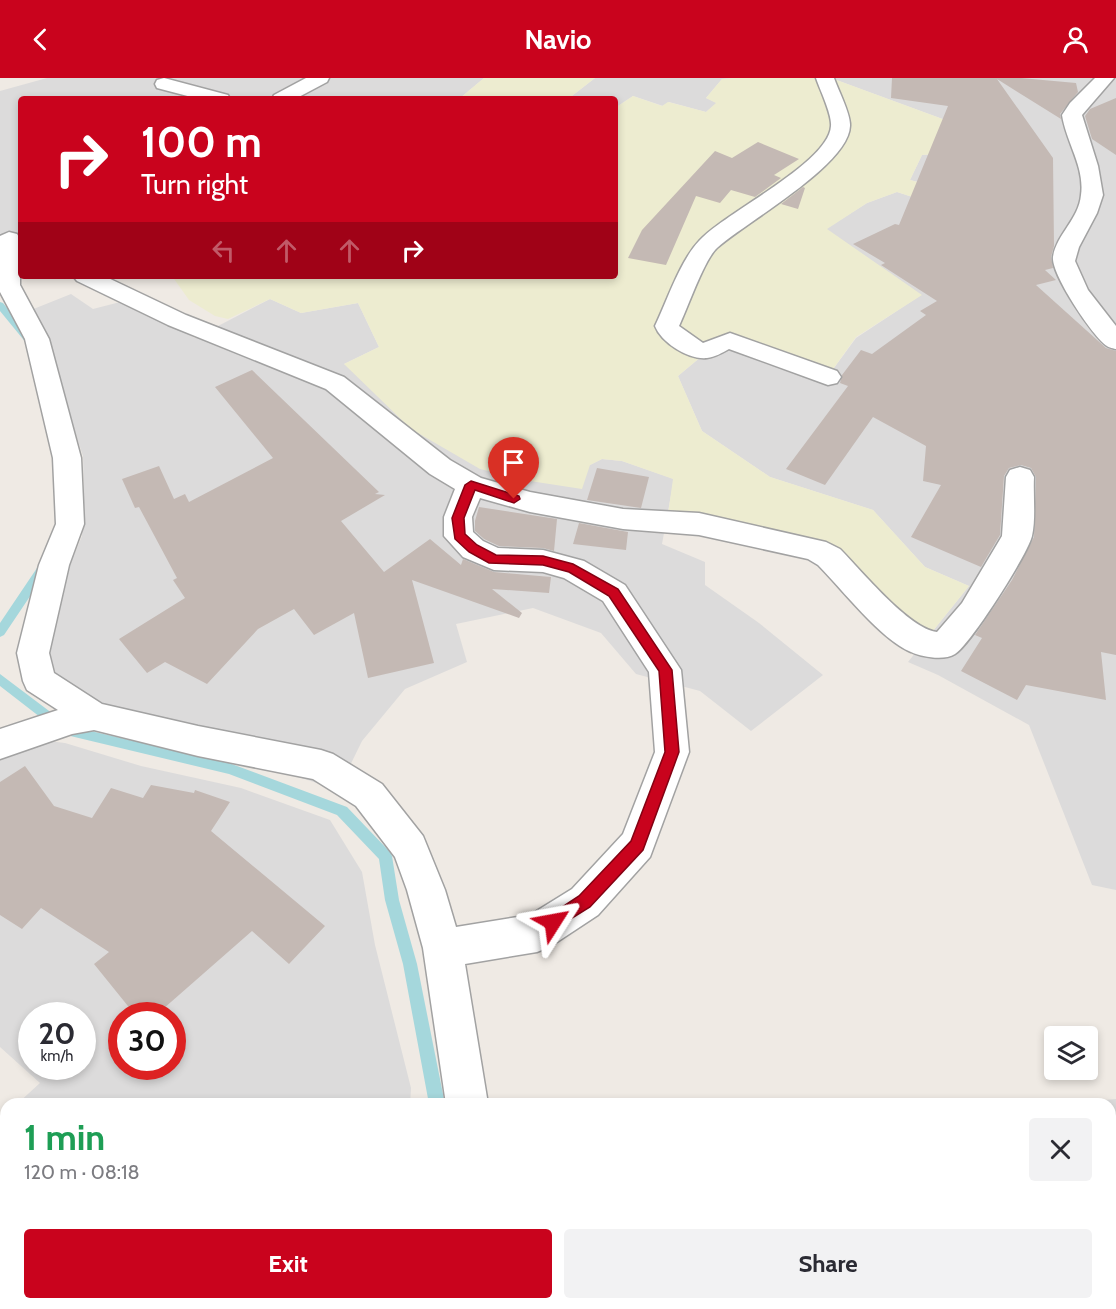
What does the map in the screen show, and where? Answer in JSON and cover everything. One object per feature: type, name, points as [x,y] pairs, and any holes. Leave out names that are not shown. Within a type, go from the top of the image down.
[{"type":"street","points":[[287,96],[320,78]]},
{"type":"street","points":[[825,78],[841,124],[838,138],[828,151],[795,181],[707,245],[667,326],[669,331],[697,349],[710,350],[723,342],[730,341],[828,377]]},
{"type":"street","points":[[1105,78],[1074,109],[1072,117],[1084,152],[1092,192],[1086,217],[1065,252],[1064,262],[1067,273],[1089,307],[1116,341]]},
{"type":"street","points":[[164,84],[210,96]]},
{"type":"street","points":[[10,239],[8,285],[37,339],[67,458],[70,524],[54,565],[33,653],[39,681],[83,718]]},
{"type":"street","points":[[91,279],[177,320],[335,383],[440,467],[471,485],[499,495],[541,504],[623,519],[699,524],[816,550],[829,557],[900,630],[921,643],[944,645],[973,612],[1017,537],[1020,477]]},
{"type":"street","points":[[443,948],[537,933],[585,902],[637,845],[672,752],[665,670],[614,592],[573,568],[543,561],[494,559],[473,549],[459,536],[458,518],[471,485]]},
{"type":"street","points":[[2,743],[83,718],[321,765],[369,795],[410,848],[426,890],[443,948],[466,1098]]},
{"type":"shaded area","points":[[47,78],[484,78],[463,96],[18,96],[18,251],[0,243],[0,91]]},
{"type":"shaded area","points":[[595,78],[735,78],[722,79],[706,98],[717,103],[706,112],[669,102],[663,106],[633,96],[618,106],[618,96],[572,96]]},
{"type":"shaded area","points":[[831,78],[1116,78],[1116,890],[1092,885],[1029,725],[938,675],[908,662],[969,586],[925,567],[873,510],[770,477],[702,431],[678,376],[727,335],[831,372],[856,338],[921,295],[826,229],[867,203],[897,192],[931,203],[947,189],[910,180],[922,155],[948,153],[948,121]]},
{"type":"shaded area","points":[[71,294],[93,309],[124,301],[195,338],[270,299],[301,313],[358,303],[379,347],[344,364],[590,465],[602,459],[622,461],[674,479],[662,544],[705,562],[705,585],[759,623],[823,675],[751,731],[700,691],[636,674],[601,633],[533,608],[456,624],[467,662],[405,689],[362,741],[338,790],[23,678],[19,639],[37,607],[74,555],[82,536],[84,494],[83,456],[60,387],[26,312]]},
{"type":"shaded area","points":[[0,735],[65,743],[141,766],[241,788],[330,820],[362,872],[375,945],[411,1088],[410,1098],[24,1098],[40,1083],[37,1080],[96,1080],[96,1002],[18,1002],[18,1063],[0,1047]]},
{"type":"green space","points":[[484,78],[595,78],[572,96],[463,96]]},
{"type":"green space","points":[[831,78],[948,121],[948,153],[922,155],[910,180],[947,190],[931,203],[897,192],[867,203],[827,229],[922,295],[856,337],[831,372],[727,335],[678,376],[702,431],[770,477],[873,510],[925,567],[969,586],[928,637],[841,558],[668,514],[673,479],[622,461],[602,459],[590,465],[582,489],[530,481],[480,469],[411,429],[344,364],[379,347],[358,303],[301,313],[270,299],[228,319],[215,316],[189,300],[174,279],[618,279],[618,106],[633,96],[662,106],[668,102],[706,112],[716,103],[706,98],[722,79]]},
{"type":"building","points":[[892,78],[1021,78],[1076,83],[1078,92],[1060,114],[1061,119],[997,79],[1053,158],[1054,246],[1051,257],[1053,268],[1045,270],[1056,280],[1036,285],[1106,348],[1116,351],[1116,655],[1101,652],[1106,700],[1026,685],[1017,700],[961,671],[982,638],[975,635],[1012,580],[1034,537],[1036,477],[1031,468],[1021,465],[1009,468],[1004,476],[1000,535],[981,567],[911,537],[941,485],[923,481],[926,446],[873,417],[825,485],[786,469],[848,386],[840,383],[842,375],[861,350],[872,354],[926,315],[920,311],[937,301],[881,265],[885,263],[853,244],[895,224],[899,225],[948,106],[891,98]]},
{"type":"building","points":[[1116,98],[1116,155],[1092,139],[1085,116],[1090,109]]},
{"type":"building","points":[[758,142],[799,159],[774,175],[781,178],[755,197],[731,190],[720,203],[696,196],[666,265],[628,258],[642,230],[715,151],[732,158]]},
{"type":"building","points":[[803,187],[805,188],[798,209],[781,204]]},
{"type":"building","points":[[252,370],[379,492],[375,494],[385,495],[341,521],[384,572],[430,539],[461,565],[463,559],[494,572],[551,577],[549,593],[492,589],[522,613],[519,618],[412,580],[434,663],[368,678],[354,613],[314,635],[294,609],[258,629],[207,684],[165,662],[147,673],[119,639],[185,598],[173,580],[177,578],[139,507],[135,508],[122,479],[159,466],[174,499],[185,494],[189,502],[273,458],[215,387]]},
{"type":"building","points":[[597,468],[649,477],[641,508],[587,500]]},
{"type":"building","points":[[479,507],[557,519],[554,551],[543,548],[499,546],[484,539],[475,531]]},
{"type":"building","points":[[579,523],[628,532],[626,550],[573,544]]},
{"type":"building","points":[[25,766],[54,806],[92,818],[111,788],[143,798],[151,785],[194,793],[195,790],[230,802],[211,831],[325,926],[289,964],[252,931],[171,1002],[125,1002],[94,964],[109,952],[41,908],[22,929],[0,915],[0,782]]},
{"type":"waterway","points":[[0,305],[30,342]]},
{"type":"waterway","points":[[0,632],[41,571]]},
{"type":"waterway","points":[[0,679],[66,730],[229,769],[342,811],[385,856],[392,900],[410,964],[436,1098]]},
{"type":"route","points":[[514,499],[471,485],[458,518],[459,536],[473,549],[494,559],[543,561],[573,568],[614,592],[665,670],[672,752],[637,845],[585,902],[553,922]]}]
